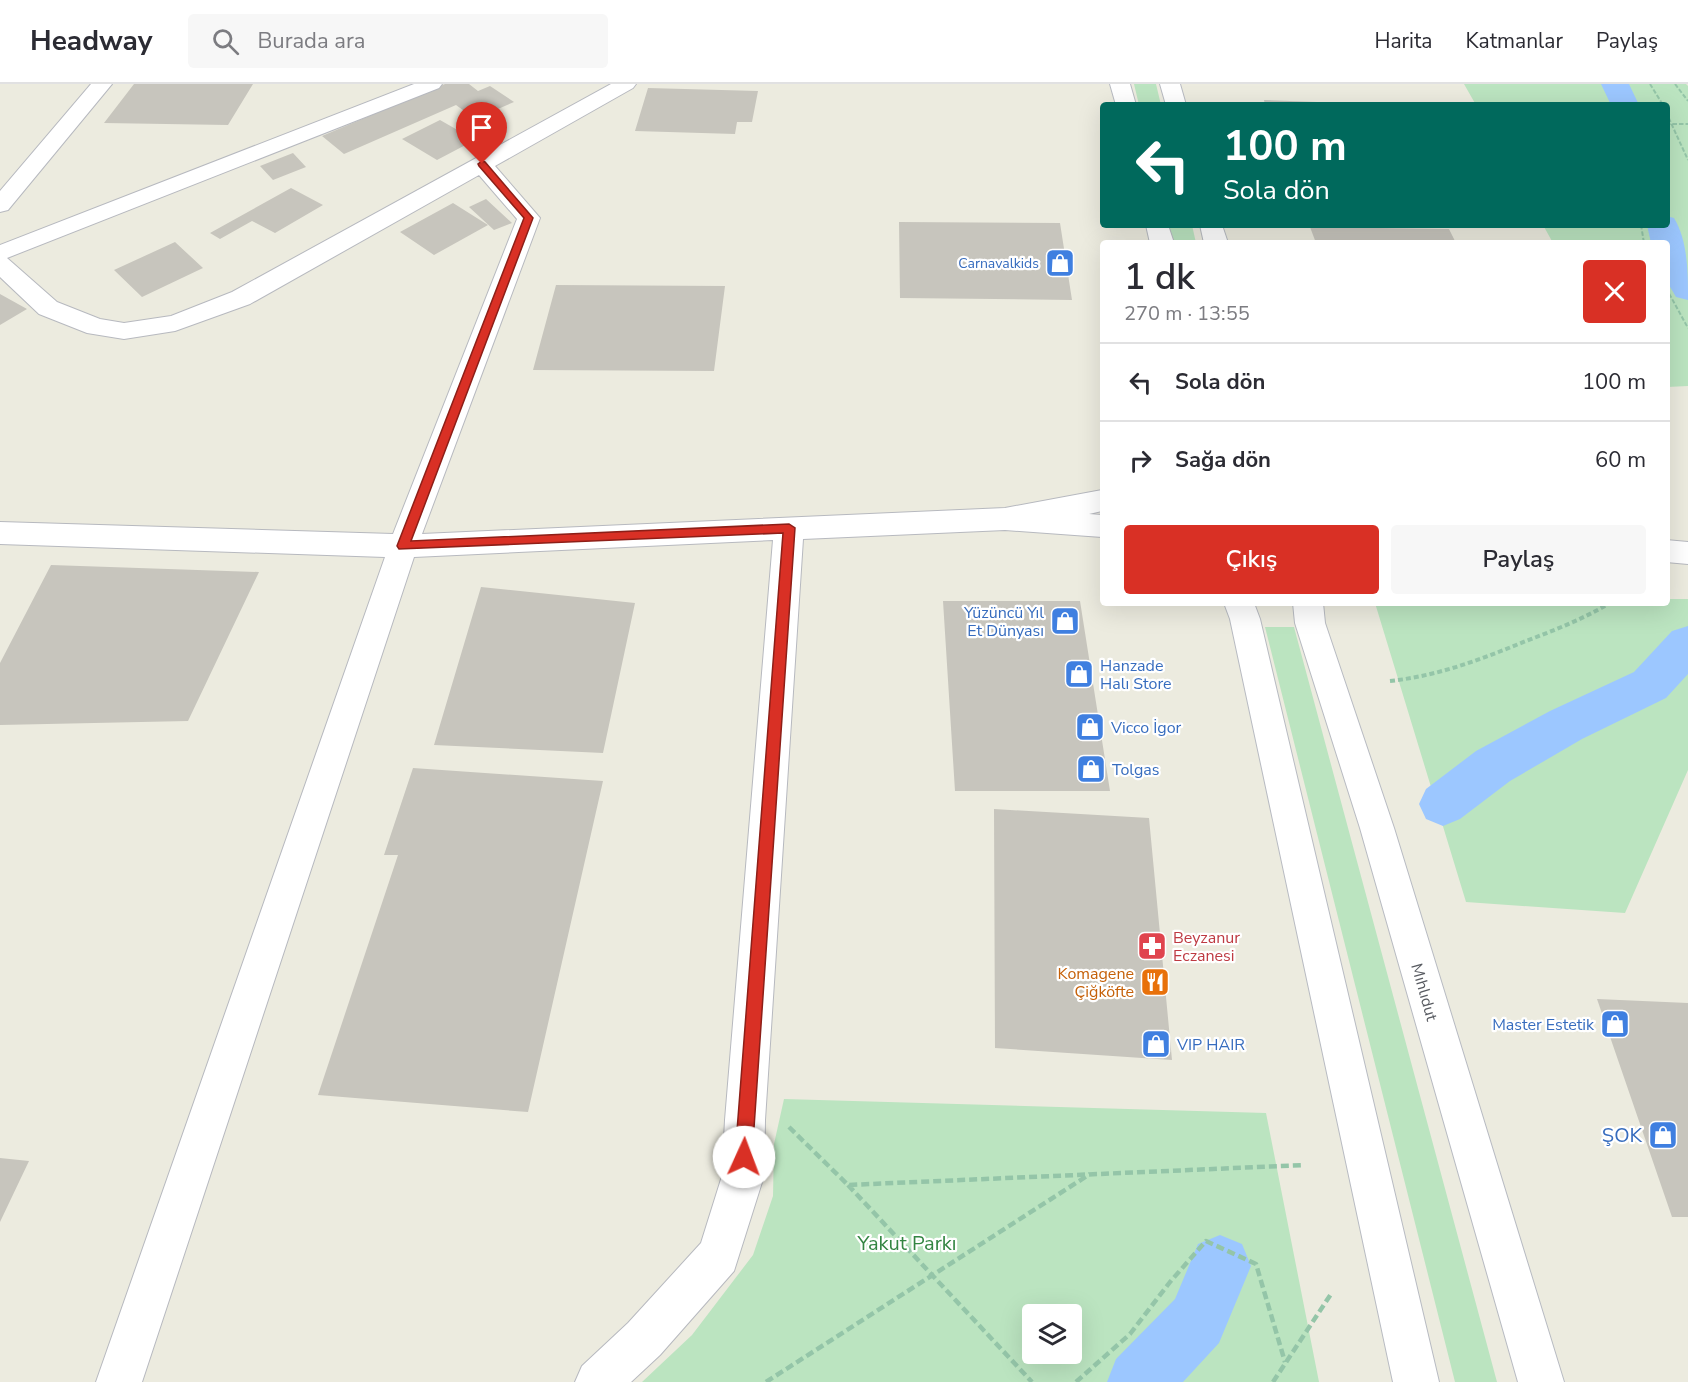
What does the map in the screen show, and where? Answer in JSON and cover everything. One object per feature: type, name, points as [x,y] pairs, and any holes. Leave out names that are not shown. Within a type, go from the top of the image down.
[{"type":"street","points":[[0,205],[102,84]]},
{"type":"street","points":[[0,253],[432,84]]},
{"type":"street","points":[[0,264],[48,308],[96,327],[124,331],[175,323],[241,298],[626,84]]},
{"type":"street","points":[[1120,84],[1125,102]]},
{"type":"street","points":[[1170,84],[1175,102]]},
{"type":"street","points":[[119,1382],[403,546],[529,218],[482,164]]},
{"type":"street","points":[[1005,519],[1100,501]]},
{"type":"street","points":[[0,533],[403,546],[1005,519],[1100,526]]},
{"type":"street","points":[[598,1382],[644,1339],[719,1256],[743,1176],[745,1120],[789,528]]},
{"type":"street","points":[[1670,551],[1688,553]]},
{"type":"street","points":[[1240,606],[1245,619],[1416,1382]]},
{"type":"street","name":"Mıhlıdut","points":[[1308,606],[1310,623],[1377,828],[1541,1382]]},
{"type":"path","points":[[1650,84],[1661,102]]},
{"type":"path","points":[[1675,84],[1688,101]]},
{"type":"path","points":[[1670,120],[1688,160]]},
{"type":"path","points":[[1672,124],[1688,124]]},
{"type":"path","points":[[1670,295],[1688,328]]},
{"type":"path","points":[[1390,681],[1415,679],[1470,664],[1587,617],[1605,606]]},
{"type":"path","points":[[780,1118],[848,1185],[1032,1382]]},
{"type":"path","points":[[848,1185],[1304,1165]]},
{"type":"path","points":[[766,1382],[1090,1174]]},
{"type":"path","points":[[1076,1382],[1130,1334],[1170,1281],[1206,1240],[1256,1264],[1285,1362]]},
{"type":"path","points":[[1273,1382],[1331,1294]]},
{"type":"green space","points":[[1134,84],[1156,84],[1160,102],[1138,102]]},
{"type":"green space","points":[[1464,84],[1686,84],[1688,86],[1688,386],[1670,387],[1670,240],[1551,240],[1545,228],[1670,228],[1670,102],[1474,102]]},
{"type":"green space","points":[[1168,228],[1193,228],[1195,240],[1170,240]]},
{"type":"green space","points":[[1670,599],[1688,599],[1688,770],[1625,913],[1466,902],[1376,606],[1670,606]]},
{"type":"green space","points":[[1265,627],[1294,627],[1497,1382],[1455,1382]]},
{"type":"green space","name":"Yakut Parkı","points":[[784,1099],[1266,1113],[1319,1382],[642,1382],[692,1335],[753,1255],[773,1196],[774,1144]]},
{"type":"building","points":[[134,84],[253,84],[228,125],[104,123]]},
{"type":"building","points":[[445,84],[469,84],[478,91],[490,86],[514,102],[475,119],[456,105],[344,154],[322,136]]},
{"type":"building","points":[[648,88],[758,91],[752,122],[737,122],[735,134],[635,131]]},
{"type":"building","points":[[1264,100],[1317,102],[1264,102]]},
{"type":"building","points":[[440,120],[475,140],[437,160],[402,139]]},
{"type":"building","points":[[293,153],[306,167],[273,180],[260,166]]},
{"type":"building","points":[[291,188],[323,205],[275,233],[252,221],[220,239],[210,233]]},
{"type":"building","points":[[486,199],[512,223],[494,230],[469,207]]},
{"type":"building","points":[[453,203],[488,225],[434,255],[400,232]]},
{"type":"building","points":[[899,222],[1060,223],[1072,300],[900,298]]},
{"type":"building","points":[[1310,228],[1449,229],[1454,240],[1315,240]]},
{"type":"building","points":[[175,242],[203,268],[142,297],[114,270]]},
{"type":"building","points":[[556,285],[725,286],[714,371],[533,370]]},
{"type":"building","points":[[0,294],[27,309],[0,325]]},
{"type":"building","points":[[51,565],[259,572],[188,721],[0,725],[0,663]]},
{"type":"building","points":[[481,587],[635,603],[603,753],[434,745]]},
{"type":"building","points":[[943,601],[1080,601],[1110,791],[955,791]]},
{"type":"building","points":[[413,768],[603,781],[528,1112],[318,1095],[398,855],[384,855]]},
{"type":"building","points":[[994,809],[1149,818],[1172,1060],[995,1048]]},
{"type":"building","points":[[1597,999],[1688,1003],[1688,1217],[1672,1217]]},
{"type":"building","points":[[0,1158],[29,1161],[0,1222]]},
{"type":"waterway","points":[[1615,84],[1624,102]]},
{"type":"waterway","points":[[1664,228],[1666,240]]},
{"type":"waterway","points":[[1670,254],[1688,289]]},
{"type":"waterway","points":[[1443,804],[1493,766],[1566,725],[1650,685],[1688,644]]},
{"type":"waterway","points":[[1139,1382],[1197,1321],[1220,1266]]},
{"type":"place","name":"Carnavalkids","points":[[1060,263]]},
{"type":"place","name":"Yüzüncü Yıl Et Dünyası","points":[[1065,621]]},
{"type":"place","name":"Hanzade Halı Store","points":[[1079,674]]},
{"type":"place","name":"Vicco İgor","points":[[1090,727]]},
{"type":"place","name":"Tolgas","points":[[1091,769]]},
{"type":"place","name":"Beyzanur Eczanesi","points":[[1152,946]]},
{"type":"place","name":"Komagene Çiğköfte","points":[[1155,982]]},
{"type":"place","name":"Master Estetik","points":[[1615,1024]]},
{"type":"place","name":"VIP HAIR","points":[[1156,1044]]},
{"type":"place","name":"ŞOK","points":[[1663,1135]]},
{"type":"route","points":[[482,164],[529,218],[403,546],[789,528],[744,1157]]}]
